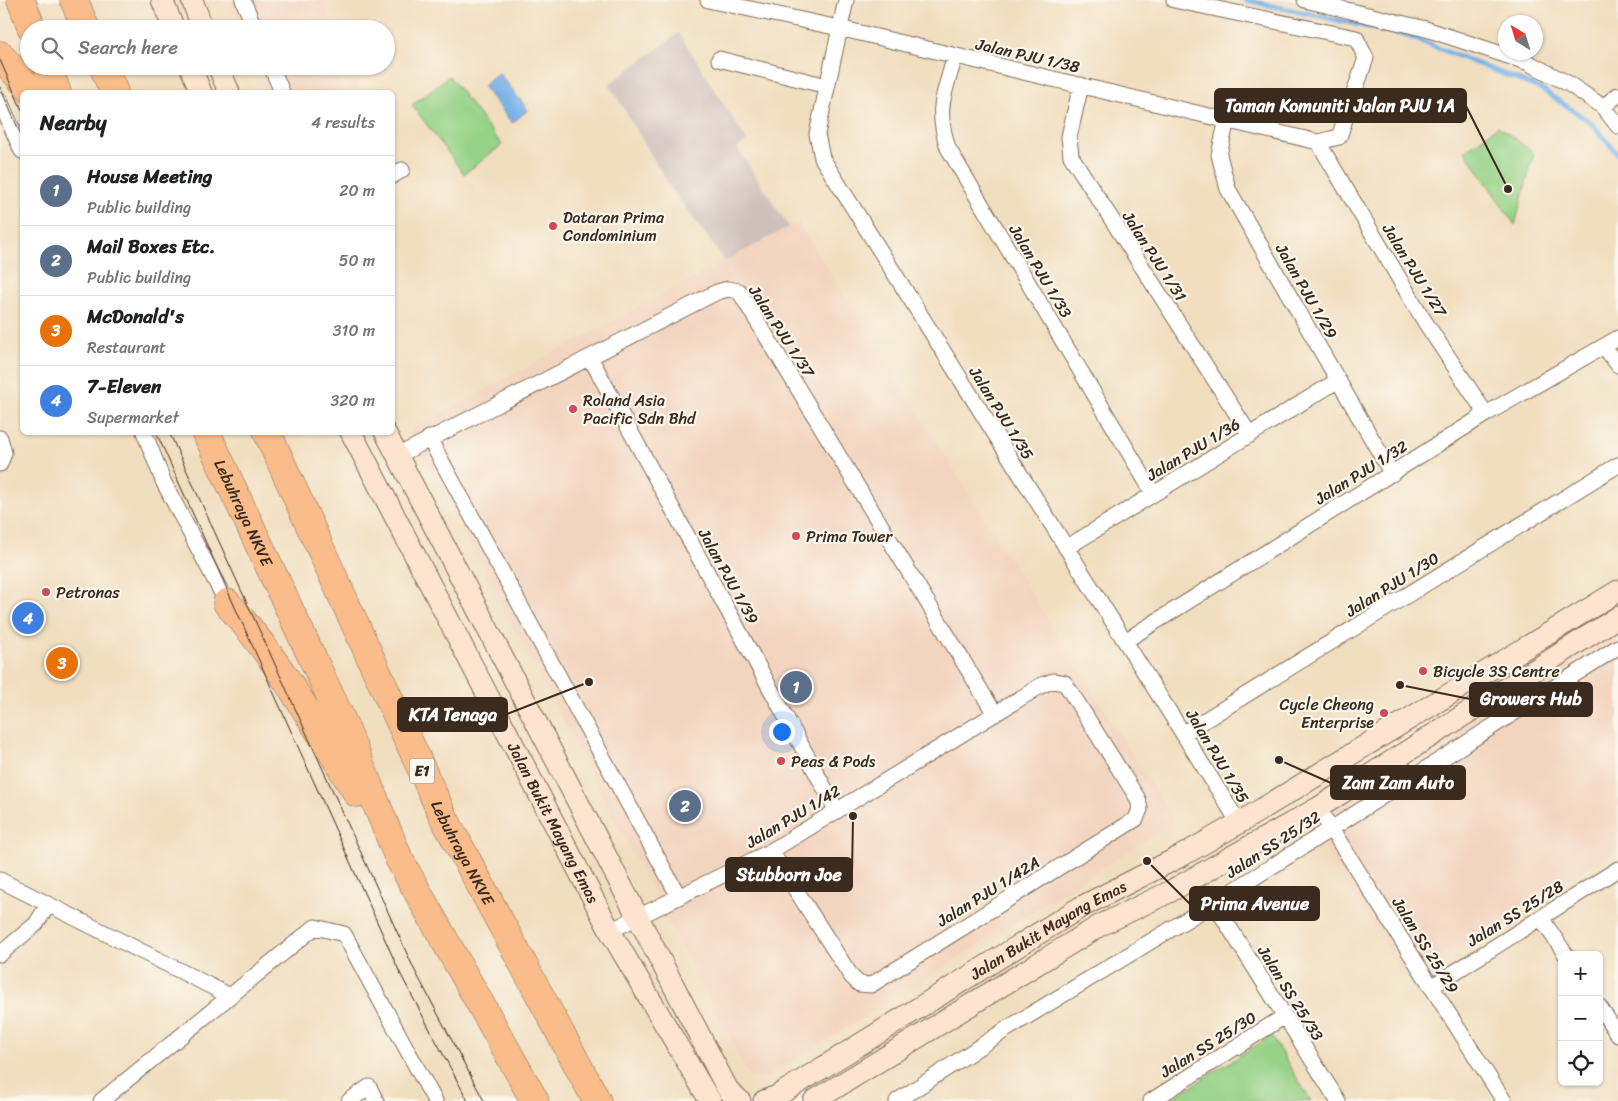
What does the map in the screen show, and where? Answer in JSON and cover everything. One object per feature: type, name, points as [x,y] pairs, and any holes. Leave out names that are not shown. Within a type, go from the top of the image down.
[{"type":"highway","points":[[21,0],[29,20]]},
{"type":"highway","points":[[74,0],[82,20]]},
{"type":"highway","points":[[0,55],[30,90]]},
{"type":"highway","points":[[50,75],[56,90]]},
{"type":"highway","points":[[107,75],[113,90]]},
{"type":"highway","name":"Lebuhraya NKVE","points":[[207,435],[343,722],[400,859],[535,1101]]},
{"type":"highway","name":"Lebuhraya NKVE","points":[[268,435],[443,816],[597,1101]]},
{"type":"highway","points":[[227,603],[255,633],[298,696],[400,859]]},
{"type":"main road","points":[[162,0],[170,20]]},
{"type":"main road","points":[[192,0],[200,20]]},
{"type":"main road","points":[[194,75],[200,90]]},
{"type":"main road","points":[[222,75],[228,90]]},
{"type":"main road","name":"Jalan Bukit Mayang Emas","points":[[353,435],[610,931],[710,1101]]},
{"type":"main road","name":"Jalan Bukit Mayang Emas","points":[[386,435],[728,1090],[740,1101]]},
{"type":"main road","points":[[390,505],[386,477],[391,463],[397,456]]},
{"type":"main road","name":"Jalan Bukit Mayang Emas","points":[[764,1101],[777,1096],[1080,907],[1181,856],[1238,823],[1618,591]]},
{"type":"main road","name":"Jalan Bukit Mayang Emas","points":[[814,1101],[1099,926],[1169,892],[1318,808],[1618,617]]},
{"type":"street","points":[[243,0],[251,20]]},
{"type":"street","name":"Jalan PJU 1/38","points":[[708,0],[839,28],[1318,142],[1339,137],[1366,58],[1356,38],[1174,0]]},
{"type":"street","name":"Jalan PJU 1/35","points":[[846,0],[817,134],[822,158],[834,181],[1184,733],[1238,823]]},
{"type":"street","points":[[1305,0],[1426,29],[1528,63],[1569,84],[1603,107],[1618,126]]},
{"type":"street","name":"Jalan PJU 1/33","points":[[955,56],[940,106],[941,126],[948,148],[1153,493]]},
{"type":"street","points":[[719,59],[827,86]]},
{"type":"street","points":[[275,75],[281,90]]},
{"type":"street","name":"Jalan PJU 1/31","points":[[1081,85],[1069,137],[1071,156],[1250,435]]},
{"type":"street","points":[[1603,107],[1618,95]]},
{"type":"street","points":[[0,101],[20,146]]},
{"type":"street","name":"Jalan PJU 1/29","points":[[1227,119],[1219,155],[1228,189],[1392,474]]},
{"type":"street","name":"Jalan PJU 1/27","points":[[1318,142],[1420,313],[1486,414]]},
{"type":"street","name":"Jalan PJU 1/37","points":[[397,456],[429,438],[590,359],[717,292],[728,289],[739,291],[995,714]]},
{"type":"street","name":"Jalan PJU 1/32","points":[[1125,640],[1486,414],[1618,338]]},
{"type":"street","points":[[1604,346],[1618,365]]},
{"type":"street","name":"Jalan PJU 1/39","points":[[590,359],[837,810]]},
{"type":"street","name":"Jalan PJU 1/36","points":[[1066,548],[1338,381]]},
{"type":"street","points":[[145,435],[164,483],[227,603]]},
{"type":"street","points":[[0,438],[4,453],[0,464]]},
{"type":"street","points":[[429,438],[679,897]]},
{"type":"street","name":"Jalan PJU 1/30","points":[[1184,733],[1618,465]]},
{"type":"street","name":"Jalan SS 25/32","points":[[897,1101],[1005,1030],[1214,903],[1331,827],[1618,647]]},
{"type":"street","name":"Jalan PJU 1/42","points":[[610,931],[771,851],[1042,685],[1053,681],[1065,683]]},
{"type":"street","name":"Jalan PJU 1/42A","points":[[771,851],[851,976],[858,984],[871,985],[1136,819],[1140,809],[1138,799],[1065,683]]},
{"type":"street","name":"Jalan SS 25/29","points":[[1318,808],[1504,1101]]},
{"type":"street","name":"Jalan SS 25/28","points":[[1432,986],[1618,869]]},
{"type":"street","points":[[0,880],[230,996]]},
{"type":"street","name":"Jalan SS 25/33","points":[[1214,903],[1338,1101]]},
{"type":"street","points":[[0,954],[36,924],[48,905]]},
{"type":"street","points":[[1541,918],[1563,951]]},
{"type":"street","points":[[101,1101],[315,927],[344,934],[436,1101]]},
{"type":"street","points":[[1603,1012],[1618,1034]]},
{"type":"street","name":"Jalan SS 25/30","points":[[1151,1101],[1285,1016]]},
{"type":"street","points":[[350,1101],[368,1087],[376,1101]]},
{"type":"shaded area","points":[[230,0],[327,0],[324,3],[331,20],[238,20]]},
{"type":"shaded area","points":[[679,33],[747,141],[737,148],[789,227],[725,261],[672,190],[609,84]]},
{"type":"shaded area","points":[[259,75],[354,75],[360,90],[265,90]]},
{"type":"shaded area","points":[[798,222],[1175,822],[766,1078],[750,1077],[410,430]]},
{"type":"shaded area","points":[[1618,631],[1618,849],[1405,979],[1307,820]]},
{"type":"green space","points":[[449,76],[502,145],[464,174],[412,105]]},
{"type":"green space","points":[[1498,126],[1534,153],[1515,225],[1465,151]]},
{"type":"green space","points":[[1271,1036],[1311,1101],[1168,1101]]},
{"type":"water","points":[[499,73],[528,110],[512,123],[483,86]]},
{"type":"waterway","points":[[1246,0],[1405,35],[1541,89],[1589,121],[1618,154]]},
{"type":"tram line","points":[[0,60],[20,105]]},
{"type":"tram line","points":[[0,87],[20,132]]},
{"type":"tram line","points":[[157,435],[401,975],[468,1101]]},
{"type":"tram line","points":[[170,435],[414,969],[484,1101]]},
{"type":"place","name":"Taman Komuniti Jalan PJU 1A","points":[[1508,189]]},
{"type":"place","name":"Dataran Prima Condominium","points":[[553,226]]},
{"type":"place","name":"Roland Asia Pacific Sdn Bhd","points":[[573,409]]},
{"type":"place","name":"Prima Tower","points":[[796,536]]},
{"type":"place","name":"Petronas","points":[[46,592]]},
{"type":"place","name":"7-Eleven","points":[[28,618]]},
{"type":"place","name":"McDonald's","points":[[62,663]]},
{"type":"place","name":"Bicycle 3S Centre","points":[[1423,671]]},
{"type":"place","name":"KTA Tenaga","points":[[589,682]]},
{"type":"place","name":"Growers Hub","points":[[1400,685]]},
{"type":"place","name":"House Meeting","points":[[796,687]]},
{"type":"place","name":"Cycle Cheong Enterprise","points":[[1384,713]]},
{"type":"place","name":"Zam Zam Auto","points":[[1279,760]]},
{"type":"place","name":"Peas & Pods","points":[[781,761]]},
{"type":"place","name":"Mail Boxes Etc.","points":[[685,806]]},
{"type":"place","name":"Stubborn Joe","points":[[853,816]]},
{"type":"place","name":"Prima Avenue","points":[[1147,861]]}]
